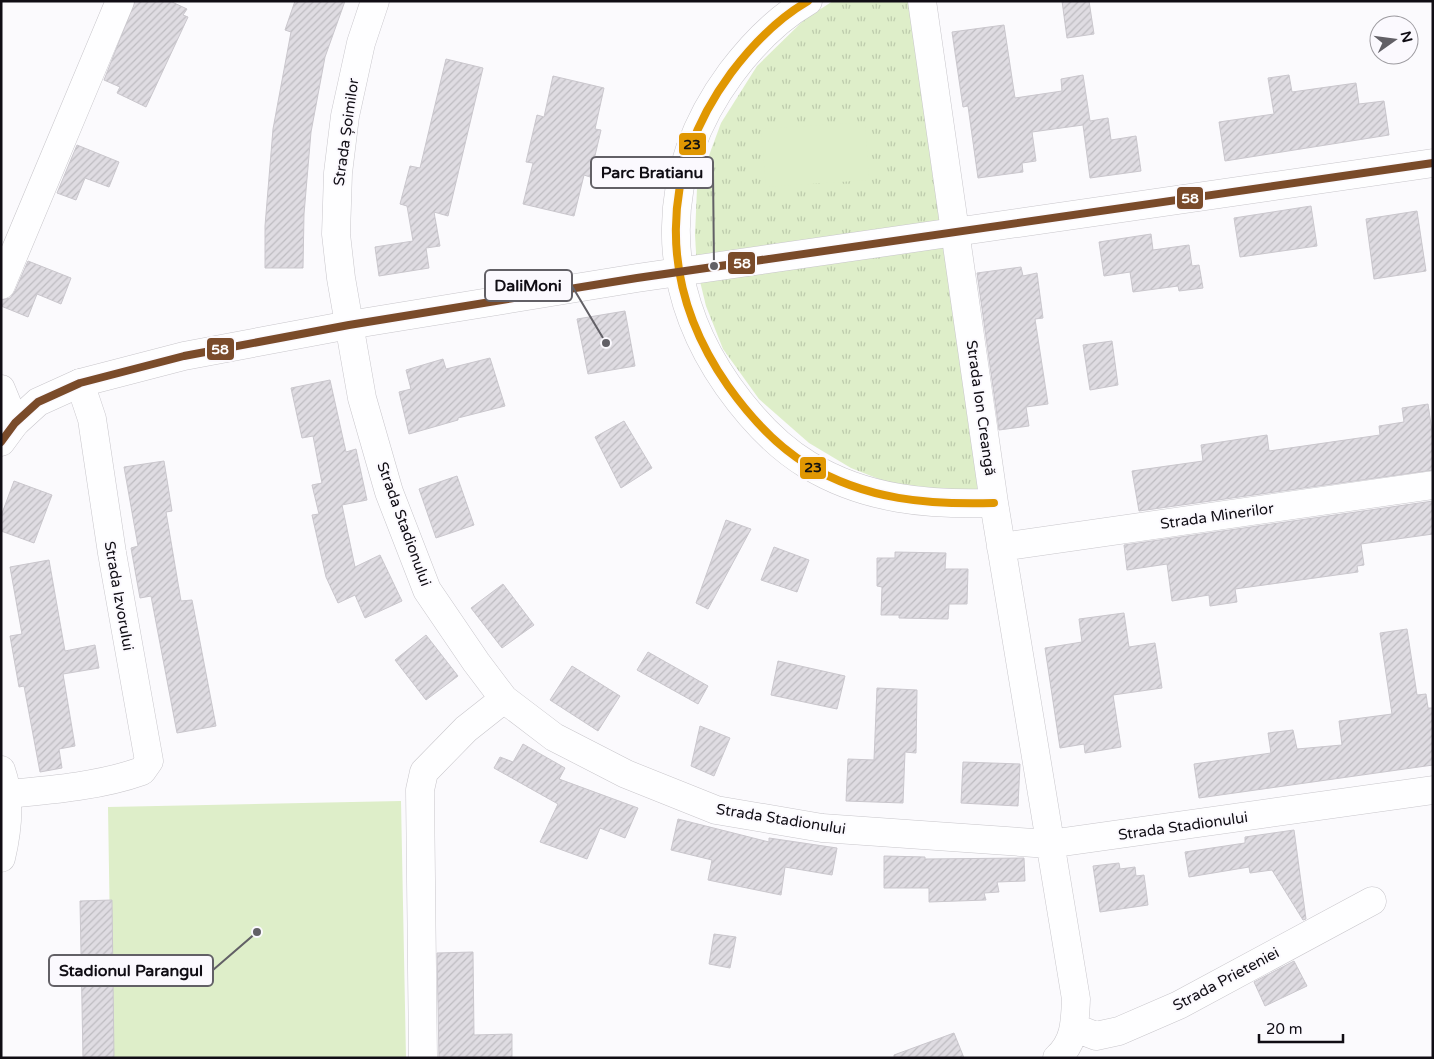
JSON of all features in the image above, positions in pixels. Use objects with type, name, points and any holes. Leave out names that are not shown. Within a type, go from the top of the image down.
[{"type":"street","points":[[1,285],[120,1]]},
{"type":"street","name":"Strada Șoimilor","points":[[349,325],[336,234],[338,173],[346,116],[361,43],[375,1]]},
{"type":"street","points":[[808,1],[769,30],[744,57],[714,97],[693,138],[679,188],[675,240],[679,272],[697,332],[720,374],[744,408],[773,440],[808,465],[849,485],[891,498],[948,504],[994,503]]},
{"type":"street","name":"Strada Ion Creangă","points":[[922,1],[994,503],[1049,844]]},
{"type":"street","points":[[8,432],[38,402],[80,383],[184,356],[349,325],[679,272],[1433,163]]},
{"type":"street","name":"Strada Stadionului","points":[[349,325],[362,398],[389,492],[427,590],[476,662],[504,699],[554,737],[626,774],[716,810],[822,828],[1049,844],[1433,790]]},
{"type":"street","name":"Strada Izvorului","points":[[1,858],[7,836],[4,782],[40,791],[127,776],[142,771],[149,761],[112,553],[92,420],[80,383]]},
{"type":"street","points":[[1,389],[8,432]]},
{"type":"street","name":"Strada Minerilor","points":[[1001,547],[1433,485]]},
{"type":"street","points":[[423,1058],[420,790],[424,772],[466,729],[504,699]]},
{"type":"street","points":[[1049,844],[1067,933],[1076,999],[1075,1028],[1067,1049],[1057,1058]]},
{"type":"street","name":"Strada Prieteniei","points":[[1075,1028],[1096,1036],[1127,1027],[1179,1005],[1372,901]]},
{"type":"green space","points":[[833,1],[910,1],[981,492],[899,487],[851,468],[809,443],[759,399],[723,349],[706,306],[697,269],[695,235],[697,188],[721,123],[757,66],[805,19]]},
{"type":"green space","points":[[865,122],[869,180],[766,187],[761,129]]},
{"type":"green space","points":[[401,801],[406,1058],[112,1058],[108,807]]},
{"type":"building","points":[[135,1],[170,1],[187,9],[183,15],[188,17],[146,107],[117,93],[120,87],[104,80]]},
{"type":"building","points":[[295,1],[345,1],[325,57],[311,132],[304,214],[303,268],[265,268],[265,226],[273,129],[291,32],[285,30]]},
{"type":"building","points":[[1062,1],[1089,1],[1094,34],[1067,38]]},
{"type":"building","points":[[1004,25],[1015,98],[1062,91],[1061,79],[1083,75],[1090,121],[1108,118],[1111,140],[1136,136],[1141,171],[1090,178],[1083,125],[1032,132],[1036,161],[1022,163],[1023,172],[978,178],[968,106],[963,107],[952,32]]},
{"type":"building","points":[[446,59],[483,68],[448,216],[434,212],[440,246],[426,248],[429,268],[379,276],[375,247],[413,241],[407,206],[400,204],[410,166],[420,168]]},
{"type":"building","points":[[1289,75],[1292,92],[1356,83],[1359,104],[1384,101],[1389,135],[1225,161],[1219,122],[1274,114],[1268,78]]},
{"type":"building","points":[[553,76],[604,88],[595,129],[601,130],[590,177],[584,175],[574,216],[523,204],[533,163],[526,162],[537,115],[544,117]]},
{"type":"building","points":[[77,145],[119,162],[109,187],[85,178],[76,200],[57,193]]},
{"type":"building","points":[[1311,206],[1317,246],[1240,257],[1234,218]]},
{"type":"building","points":[[1417,211],[1426,271],[1374,279],[1366,219]]},
{"type":"building","points":[[1151,234],[1153,250],[1189,245],[1192,266],[1199,265],[1203,288],[1179,291],[1178,286],[1133,292],[1130,272],[1104,276],[1099,242]]},
{"type":"building","points":[[28,261],[71,278],[61,304],[37,294],[28,317],[1,306],[1,300],[10,298],[15,291]]},
{"type":"building","points":[[1021,267],[1023,276],[1037,273],[1043,318],[1035,319],[1048,404],[1026,407],[1029,426],[999,430],[977,273]]},
{"type":"building","points":[[625,311],[635,366],[588,374],[577,319]]},
{"type":"building","points":[[1112,341],[1118,385],[1090,390],[1083,345]]},
{"type":"building","points":[[490,358],[505,406],[458,418],[458,420],[409,434],[399,392],[411,389],[406,370],[443,359],[446,369]]},
{"type":"building","points":[[330,380],[346,452],[356,449],[367,500],[342,505],[355,567],[380,555],[402,601],[365,618],[355,595],[338,603],[326,577],[312,515],[319,514],[312,485],[322,483],[313,436],[302,438],[291,388]]},
{"type":"building","points":[[1428,404],[1433,438],[1433,470],[1139,511],[1132,471],[1203,461],[1201,445],[1267,435],[1269,451],[1380,435],[1379,426],[1404,422],[1402,408]]},
{"type":"building","points":[[624,421],[652,468],[621,488],[595,437]]},
{"type":"building","points":[[164,461],[172,511],[166,512],[181,601],[192,600],[216,726],[177,733],[151,596],[140,598],[131,548],[138,546],[124,467]]},
{"type":"building","points":[[457,476],[474,525],[436,538],[419,489]]},
{"type":"building","points":[[14,481],[52,495],[34,543],[1,531],[1,516]]},
{"type":"building","points":[[1433,501],[1433,534],[1361,544],[1364,565],[1357,566],[1358,572],[1235,589],[1237,602],[1210,606],[1209,595],[1172,601],[1167,564],[1127,570],[1124,545]]},
{"type":"building","points":[[726,520],[751,529],[708,609],[696,603]]},
{"type":"building","points":[[774,547],[809,560],[797,592],[761,580]]},
{"type":"building","points":[[895,552],[946,553],[945,569],[968,569],[967,604],[949,604],[948,619],[899,618],[899,615],[881,615],[882,587],[877,586],[877,558],[895,558]]},
{"type":"building","points":[[49,560],[65,651],[95,645],[99,668],[63,674],[75,746],[59,749],[62,768],[40,772],[24,686],[19,687],[10,636],[22,634],[10,567]]},
{"type":"building","points":[[503,584],[534,625],[502,648],[471,608]]},
{"type":"building","points":[[1124,613],[1129,647],[1155,643],[1162,688],[1113,695],[1121,747],[1085,753],[1084,744],[1060,748],[1045,648],[1082,642],[1079,619]]},
{"type":"building","points":[[1407,629],[1417,695],[1426,694],[1428,708],[1433,708],[1433,765],[1199,798],[1194,764],[1271,753],[1268,733],[1293,730],[1297,749],[1342,745],[1339,721],[1392,714],[1380,633]]},
{"type":"building","points":[[426,635],[458,676],[426,700],[395,660]]},
{"type":"building","points":[[648,652],[708,686],[698,704],[637,670]]},
{"type":"building","points":[[778,661],[845,676],[837,709],[771,695]]},
{"type":"building","points":[[572,666],[620,696],[598,731],[550,700]]},
{"type":"building","points":[[877,688],[917,690],[916,753],[905,752],[903,803],[846,801],[848,759],[874,760]]},
{"type":"building","points":[[700,726],[730,738],[714,776],[691,766]]},
{"type":"building","points":[[523,744],[565,768],[559,779],[638,808],[625,838],[600,828],[587,859],[540,842],[558,804],[494,768],[500,757],[513,762]]},
{"type":"building","points":[[963,762],[1020,764],[1018,806],[961,803]]},
{"type":"building","points":[[678,819],[769,842],[769,838],[837,848],[832,875],[785,867],[781,895],[708,880],[712,860],[671,850]]},
{"type":"building","points":[[1294,830],[1306,919],[1303,920],[1272,870],[1250,873],[1249,867],[1189,877],[1185,852],[1245,843],[1245,837]]},
{"type":"building","points":[[884,856],[925,857],[925,859],[1024,858],[1025,881],[997,882],[999,892],[984,893],[986,900],[929,902],[929,888],[884,888]]},
{"type":"building","points":[[1119,863],[1120,869],[1135,867],[1136,876],[1144,875],[1148,905],[1100,912],[1093,866]]},
{"type":"building","points":[[112,900],[114,1058],[83,1058],[80,901]]},
{"type":"building","points":[[714,934],[736,937],[730,968],[709,964]]},
{"type":"building","points":[[473,952],[474,1035],[512,1034],[512,1058],[439,1058],[437,953]]},
{"type":"building","points":[[1294,961],[1307,986],[1265,1006],[1254,982]]},
{"type":"building","points":[[954,1033],[964,1058],[894,1058],[894,1055]]},
{"type":"transit line","name":"23","points":[[808,1],[776,24],[756,43],[731,73],[707,111],[690,150],[680,189],[676,229],[679,269],[689,309],[705,348],[736,397],[774,439],[808,465],[852,486],[898,498],[946,503],[994,503]]},
{"type":"transit line","name":"58","points":[[1,442],[15,423],[38,402],[80,383],[184,356],[349,325],[637,278],[1433,163]]},
{"type":"place","name":"Parc Bratianu","points":[[714,266]]},
{"type":"place","name":"DaliMoni","points":[[606,343]]},
{"type":"place","name":"Stadionul Parangul","points":[[257,932]]}]
